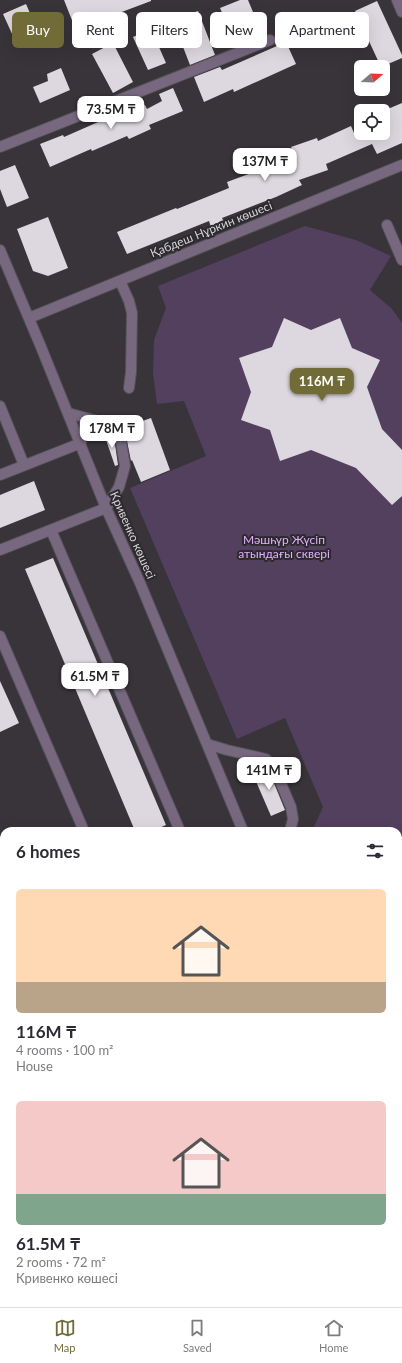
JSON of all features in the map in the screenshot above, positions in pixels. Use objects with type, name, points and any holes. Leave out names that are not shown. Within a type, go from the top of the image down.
[{"type":"street","points":[[397,0],[402,12]]},
{"type":"street","points":[[0,147],[270,40]]},
{"type":"street","name":"Қабдеш Нұркин көшесі","points":[[29,318],[402,165]]},
{"type":"street","points":[[387,225],[402,260]]},
{"type":"street","name":"Кривенко көшесі","points":[[0,250],[81,443],[106,508],[140,583],[241,827]]},
{"type":"street","points":[[120,281],[129,301],[132,314],[131,372],[129,388]]},
{"type":"street","points":[[0,406],[24,465]]},
{"type":"street","points":[[0,550],[106,508],[119,487],[125,466],[121,442],[109,424],[68,413]]},
{"type":"street","points":[[0,475],[81,443]]},
{"type":"street","points":[[51,530],[178,827]]},
{"type":"street","points":[[0,636],[82,827]]},
{"type":"street","points":[[207,744],[266,760],[274,767],[291,807],[293,819],[291,827]]},
{"type":"green space","name":"Мәшһүр Жүсіп атындағы сквері","points":[[305,226],[356,240],[391,256],[370,290],[392,309],[402,323],[402,827],[314,827],[323,807],[285,718],[237,739],[130,488],[206,456],[184,401],[157,404],[153,373],[154,340],[166,308],[158,286]]},
{"type":"building","points":[[64,0],[151,0],[122,12],[72,12],[72,20]]},
{"type":"building","points":[[240,0],[248,0],[253,12],[222,12],[220,8]]},
{"type":"building","points":[[377,1],[402,55],[402,58],[390,63],[390,60],[378,60],[369,41],[369,12],[355,11]]},
{"type":"building","points":[[26,4],[29,12],[12,12],[12,34],[3,14]]},
{"type":"building","points":[[202,21],[210,42],[210,48],[212,48],[215,55],[190,65],[183,48],[202,48]]},
{"type":"building","points":[[136,36],[136,44],[133,37]]},
{"type":"building","points":[[275,47],[289,48],[296,64],[234,92],[233,89],[204,102],[194,77],[220,67],[222,70]]},
{"type":"building","points":[[103,48],[116,48],[133,82],[113,93],[92,54]]},
{"type":"building","points":[[138,48],[159,48],[166,63],[148,70]]},
{"type":"building","points":[[61,68],[70,90],[40,103],[33,87],[48,81],[47,74]]},
{"type":"building","points":[[173,88],[183,111],[149,125],[151,129],[129,139],[127,136],[92,151],[91,149],[50,167],[40,144],[63,135],[64,137],[105,119],[106,122],[145,105],[147,109],[162,101],[159,94]]},
{"type":"building","points":[[402,103],[402,143],[377,154],[372,144],[326,164],[328,170],[299,180],[302,185],[222,218],[224,222],[211,227],[209,221],[127,254],[117,232],[229,188],[227,182],[262,169],[260,164],[292,149],[291,147],[317,138],[318,141],[351,126],[354,133],[354,140],[390,140],[390,108]]},
{"type":"building","points":[[15,165],[29,198],[7,207],[0,189],[0,171]]},
{"type":"building","points":[[48,217],[68,268],[48,276],[33,271],[17,229]]},
{"type":"building","points":[[284,318],[311,330],[340,318],[352,348],[380,360],[367,387],[382,429],[402,450],[402,496],[392,505],[356,468],[311,450],[280,461],[270,430],[241,420],[251,392],[239,358],[272,347]]},
{"type":"building","points":[[151,418],[170,470],[141,482],[132,460],[131,461],[127,441],[120,429]]},
{"type":"building","points":[[107,433],[115,444],[118,465],[115,466],[104,434]]},
{"type":"building","points":[[34,481],[45,510],[0,528],[0,495]]},
{"type":"building","points":[[53,558],[166,825],[161,827],[133,827],[25,569]]},
{"type":"building","points":[[0,681],[19,723],[0,732]]},
{"type":"building","points":[[265,767],[269,771],[285,810],[271,816],[252,772]]}]
